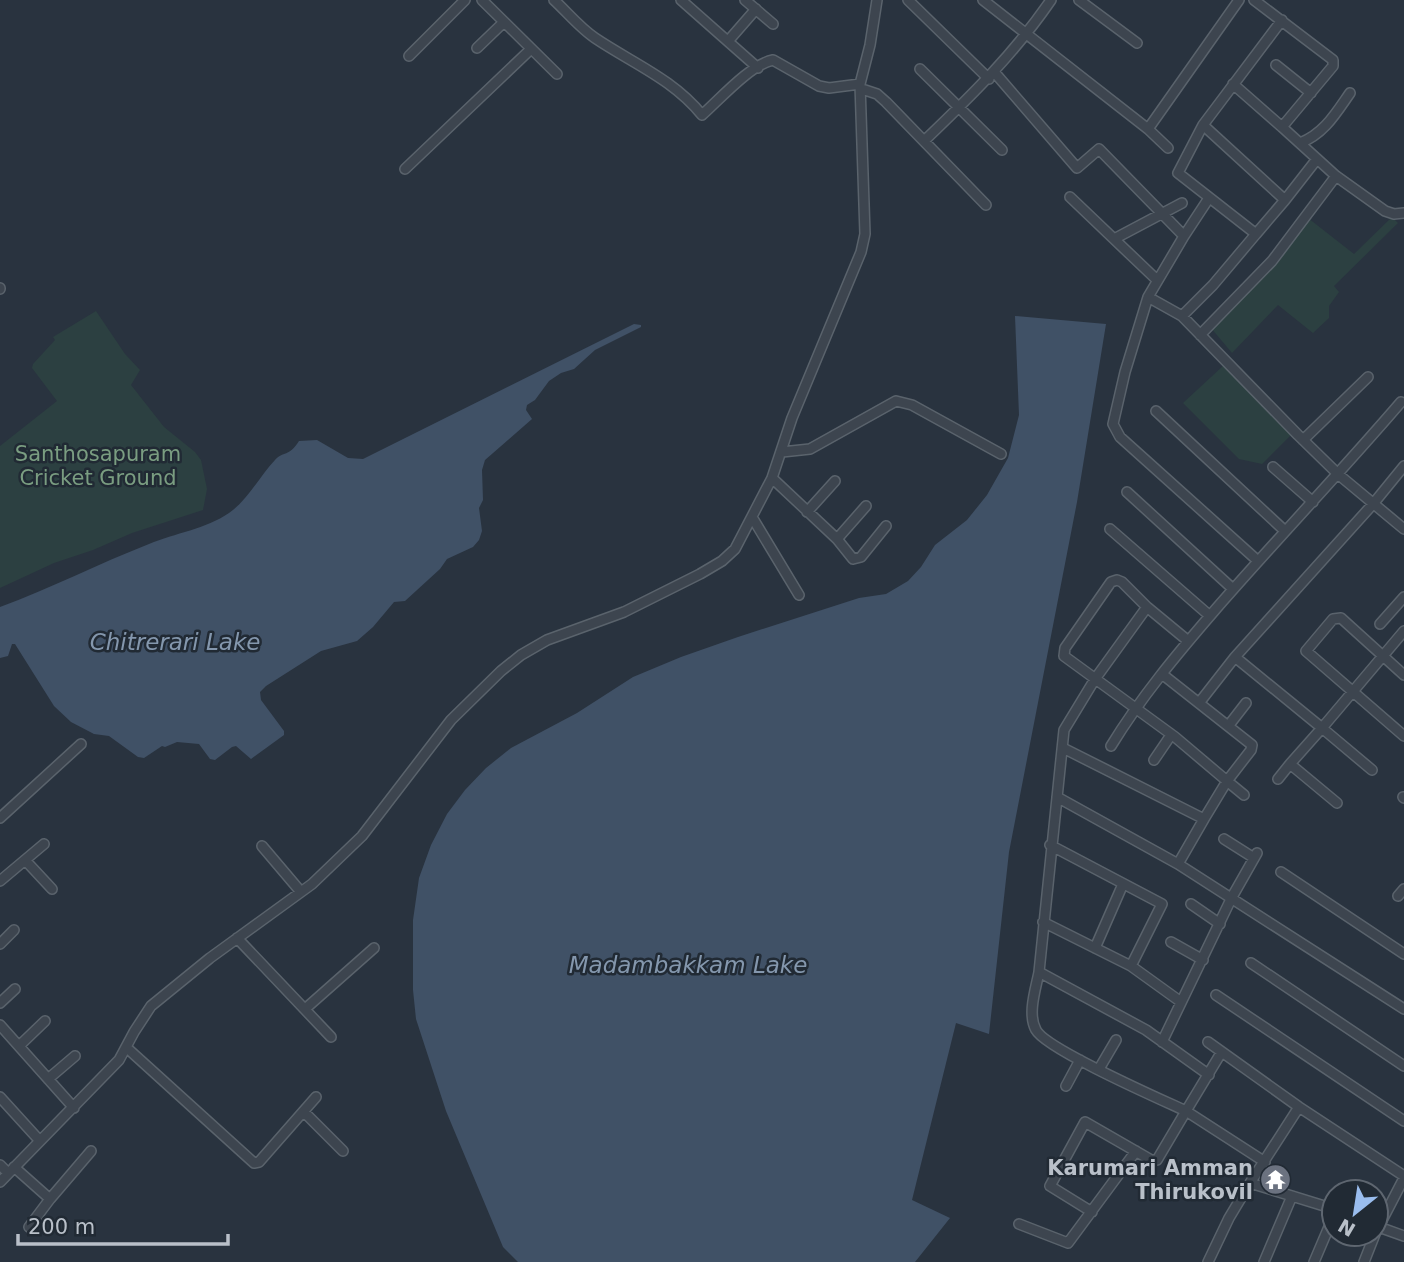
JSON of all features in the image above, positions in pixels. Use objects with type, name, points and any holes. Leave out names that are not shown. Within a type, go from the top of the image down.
[{"type":"street","points":[[409,56],[465,0]]},
{"type":"street","points":[[482,0],[557,74]]},
{"type":"street","points":[[554,0],[593,36],[665,80],[690,100],[702,115],[758,68],[773,60],[819,86],[861,86],[886,102],[986,205]]},
{"type":"street","points":[[681,0],[758,68]]},
{"type":"street","points":[[745,0],[773,23]]},
{"type":"street","points":[[0,1182],[119,1060],[151,1006],[237,938],[301,892],[362,836],[451,720],[501,671],[534,646],[624,612],[722,561],[735,549],[772,478],[792,418],[863,243],[865,234],[861,86],[877,0]]},
{"type":"street","points":[[908,0],[992,76],[1077,168],[1099,149],[1184,236]]},
{"type":"street","points":[[984,0],[1148,129],[1168,148]]},
{"type":"street","points":[[924,141],[992,76],[1027,35],[1051,0]]},
{"type":"street","points":[[1079,0],[1137,44]]},
{"type":"street","points":[[1148,129],[1239,0]]},
{"type":"street","points":[[1254,0],[1333,60],[1333,66],[1282,127]]},
{"type":"street","points":[[729,40],[756,9]]},
{"type":"street","points":[[1256,234],[1178,173],[1203,125],[1282,20]]},
{"type":"street","points":[[477,48],[504,22]]},
{"type":"street","points":[[405,169],[531,48]]},
{"type":"street","points":[[1276,65],[1311,93]]},
{"type":"street","points":[[920,69],[1002,150]]},
{"type":"street","points":[[1233,84],[1336,176],[1385,211],[1404,213]]},
{"type":"street","points":[[1300,143],[1313,139],[1350,93]]},
{"type":"street","points":[[1203,125],[1285,200]]},
{"type":"street","points":[[1182,316],[1213,285],[1317,159]]},
{"type":"street","points":[[1200,335],[1272,261],[1336,176]]},
{"type":"street","points":[[1070,197],[1157,280]]},
{"type":"street","points":[[1209,198],[1148,297],[1112,424],[1120,438],[1258,561]]},
{"type":"street","points":[[1114,239],[1182,203]]},
{"type":"street","points":[[1148,297],[1182,316],[1339,475],[1404,530]]},
{"type":"street","points":[[1303,440],[1368,377]]},
{"type":"street","points":[[782,452],[810,449],[896,401],[912,405],[1001,454]]},
{"type":"street","points":[[1111,746],[1134,709],[1187,640],[1285,530],[1339,475],[1401,402]]},
{"type":"street","points":[[1156,411],[1285,530]]},
{"type":"street","points":[[1199,703],[1235,657],[1404,466]]},
{"type":"street","points":[[1273,467],[1312,502]]},
{"type":"street","points":[[772,478],[853,558],[858,559],[886,526]]},
{"type":"street","points":[[807,512],[835,481]]},
{"type":"street","points":[[1127,492],[1233,589]]},
{"type":"street","points":[[837,540],[866,506]]},
{"type":"street","points":[[752,517],[799,595]]},
{"type":"street","points":[[1110,529],[1210,616]]},
{"type":"street","points":[[1187,640],[1122,582],[1116,580],[1111,582],[1063,651],[1065,658],[1171,735],[1244,795]]},
{"type":"street","points":[[1380,624],[1404,597]]},
{"type":"street","points":[[1147,607],[1094,680],[1063,730],[1033,1010],[1034,1027],[1041,1037],[1080,1060],[1186,1111],[1265,1162]]},
{"type":"street","points":[[1404,675],[1345,621],[1337,618],[1307,650],[1308,655],[1354,691],[1404,736]]},
{"type":"street","points":[[1278,779],[1404,631]]},
{"type":"street","points":[[1235,657],[1372,770]]},
{"type":"street","points":[[1162,674],[1250,742],[1252,747],[1227,781],[1178,864]]},
{"type":"street","points":[[1229,725],[1246,703]]},
{"type":"street","points":[[1154,760],[1171,735]]},
{"type":"street","points":[[1,816],[81,744]]},
{"type":"street","points":[[1063,748],[1204,819]]},
{"type":"street","points":[[1290,764],[1337,803]]},
{"type":"street","points":[[1057,797],[1178,864],[1404,1009]]},
{"type":"street","points":[[1163,1042],[1232,897],[1256,856],[1224,839]]},
{"type":"street","points":[[0,881],[44,844]]},
{"type":"street","points":[[1050,845],[1161,903],[1162,906],[1131,966]]},
{"type":"street","points":[[262,846],[301,892]]},
{"type":"street","points":[[25,860],[52,889]]},
{"type":"street","points":[[1281,872],[1404,954]]},
{"type":"street","points":[[1095,948],[1123,884]]},
{"type":"street","points":[[1191,904],[1220,924]]},
{"type":"street","points":[[1042,922],[1131,966],[1181,1002]]},
{"type":"street","points":[[0,944],[14,930]]},
{"type":"street","points":[[237,938],[331,1037]]},
{"type":"street","points":[[1171,942],[1203,960]]},
{"type":"street","points":[[305,1009],[374,948]]},
{"type":"street","points":[[1251,963],[1404,1066]]},
{"type":"street","points":[[1039,972],[1146,1030],[1209,1075]]},
{"type":"street","points":[[0,1003],[15,989]]},
{"type":"street","points":[[1216,995],[1404,1121]]},
{"type":"street","points":[[19,1046],[45,1021]]},
{"type":"street","points":[[0,1025],[74,1108]]},
{"type":"street","points":[[1099,1069],[1116,1040]]},
{"type":"street","points":[[1208,1042],[1404,1177],[1390,1204]]},
{"type":"street","points":[[127,1048],[252,1162],[259,1162],[316,1097]]},
{"type":"street","points":[[1091,1212],[1050,1186],[1085,1122],[1151,1160],[1160,1158],[1221,1053]]},
{"type":"street","points":[[48,1079],[75,1056]]},
{"type":"street","points":[[1066,1086],[1080,1060]]},
{"type":"street","points":[[0,1097],[40,1142]]},
{"type":"street","points":[[1208,1262],[1229,1218],[1299,1107]]},
{"type":"street","points":[[304,1112],[343,1151]]},
{"type":"street","points":[[29,1227],[91,1151]]},
{"type":"street","points":[[1018,1224],[1068,1243],[1136,1151]]},
{"type":"street","points":[[0,1165],[50,1199]]},
{"type":"street","points":[[1250,1183],[1320,1207]]},
{"type":"street","points":[[1264,1262],[1292,1196]]},
{"type":"green space","points":[[1392,217],[1398,223],[1334,286],[1339,292],[1329,306],[1329,318],[1313,333],[1278,305],[1232,353],[1211,328],[1308,218],[1354,254]]},
{"type":"green space","name":"Santhosapuram Cricket Ground","points":[[96,311],[125,354],[140,370],[131,385],[164,427],[201,460],[207,489],[203,510],[132,533],[54,563],[0,588],[0,446],[57,401],[32,368],[33,364],[55,340],[53,337]]},
{"type":"green space","points":[[1224,365],[1291,435],[1262,464],[1239,459],[1183,403]]},
{"type":"water","name":"Madambakkam Lake","points":[[1015,316],[1106,324],[1077,502],[1009,852],[989,1034],[956,1023],[912,1200],[950,1218],[915,1262],[518,1262],[503,1247],[446,1111],[416,1019],[413,990],[413,920],[419,878],[431,845],[447,814],[486,768],[511,748],[577,713],[633,677],[738,637],[859,598],[886,594],[908,581],[935,545],[967,520],[987,495],[1008,458],[1019,415]]},
{"type":"water","name":"Chitrerari Lake","points":[[634,324],[641,327],[595,350],[574,369],[549,381],[535,400],[527,405],[526,410],[532,419],[485,460],[482,470],[483,500],[479,508],[482,531],[473,547],[447,559],[440,569],[405,601],[394,602],[357,641],[321,651],[260,692],[261,700],[284,731],[284,735],[251,759],[236,746],[215,760],[210,759],[199,744],[177,742],[162,746],[144,758],[138,757],[109,736],[94,734],[71,722],[54,706],[15,644],[12,644],[8,656],[0,658],[0,607],[149,544],[220,518],[236,508],[275,460],[289,452],[299,441],[317,440],[348,458],[363,459]]},
{"type":"place","name":"Karumari Amman Thirukovil","points":[[1276,1180]]}]
